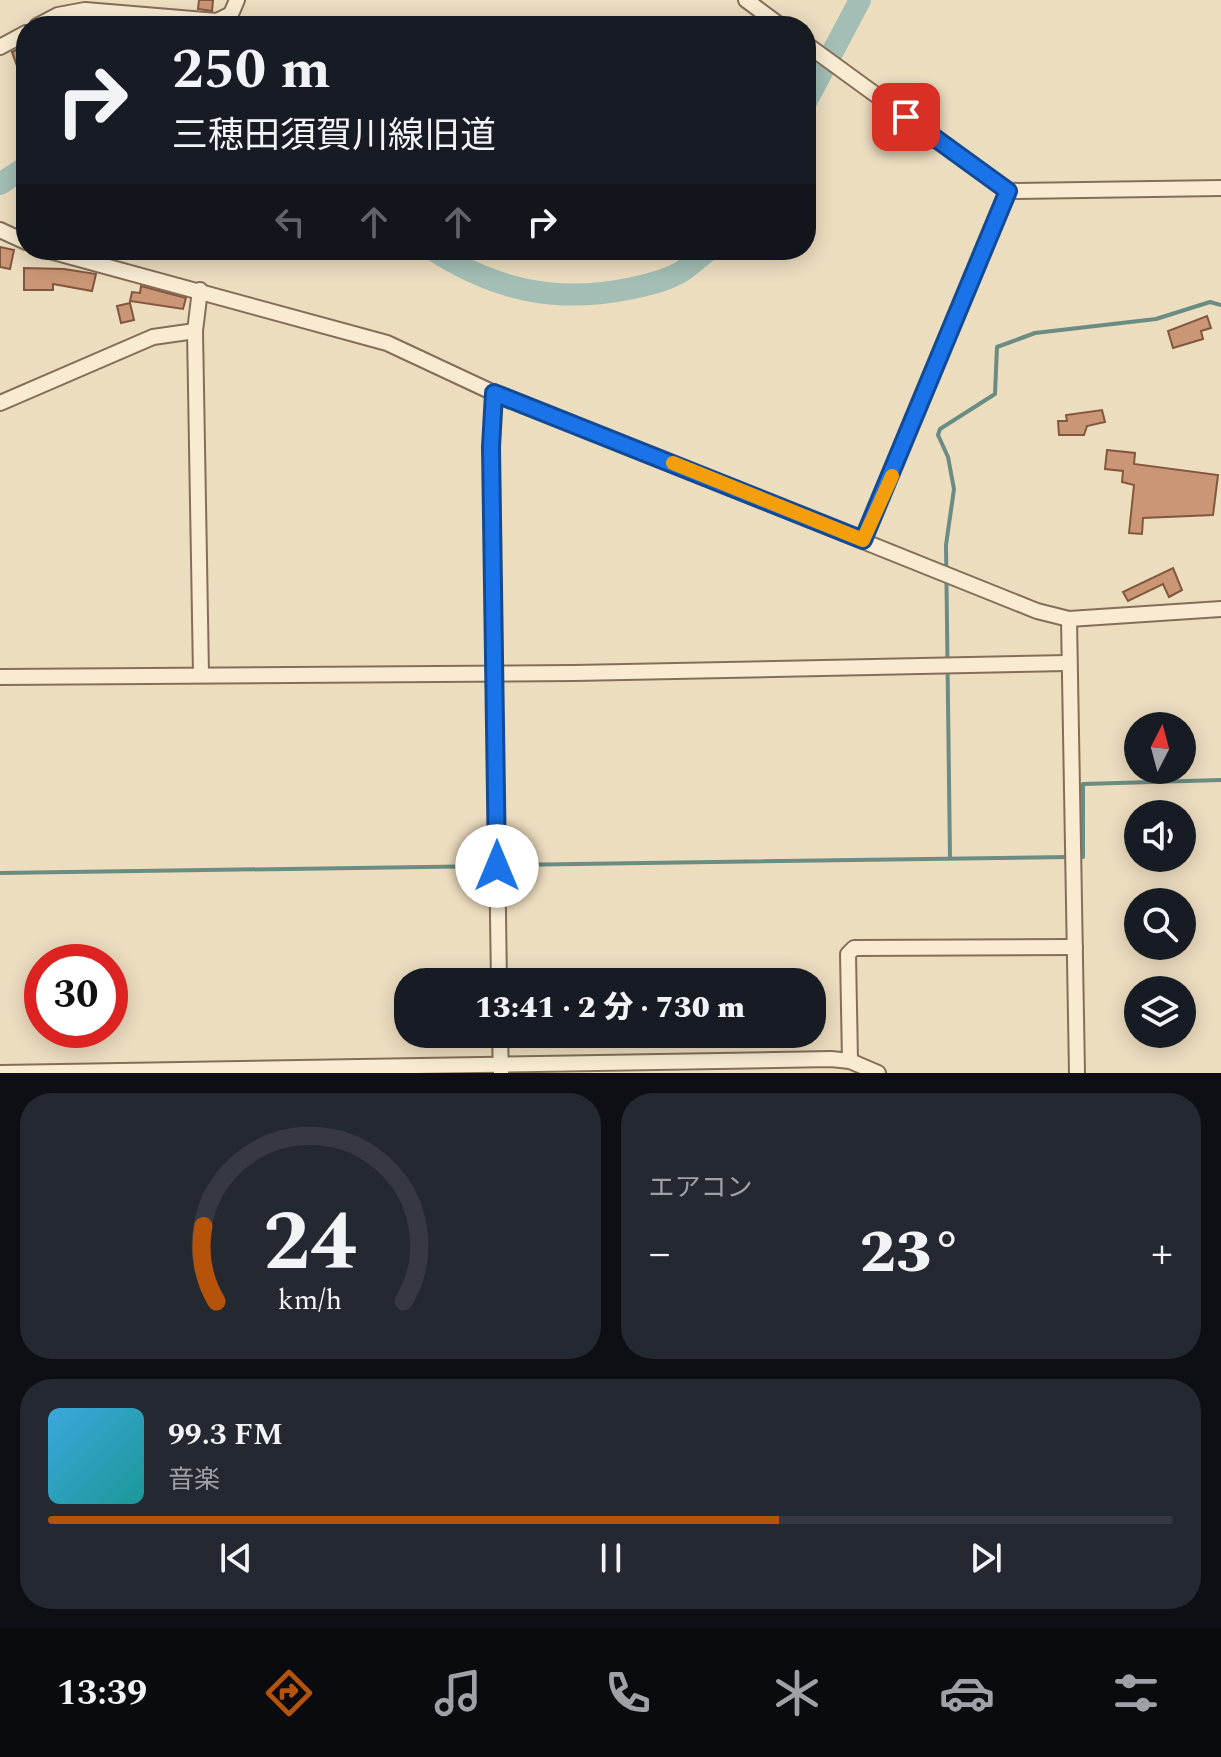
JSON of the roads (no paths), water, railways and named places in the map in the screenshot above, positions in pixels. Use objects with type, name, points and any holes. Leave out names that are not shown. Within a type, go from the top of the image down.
[{"type":"street","points":[[746,0],[768,16]]},
{"type":"street","points":[[61,16],[96,5],[155,16]]},
{"type":"street","points":[[816,51],[1008,191],[1221,188]]},
{"type":"street","points":[[863,540],[1008,191]]},
{"type":"street","points":[[84,260],[387,343],[494,393],[1037,611],[1069,619],[1221,609]]},
{"type":"street","points":[[200,290],[195,331],[201,674]]},
{"type":"street","points":[[0,403],[153,337],[195,331]]},
{"type":"street","points":[[494,393],[491,447],[499,968]]},
{"type":"street","points":[[1069,619],[1077,1073]]},
{"type":"street","points":[[0,677],[1068,663]]},
{"type":"street","points":[[850,1061],[848,954],[854,948],[1075,947]]},
{"type":"street","points":[[500,1048],[501,1069]]},
{"type":"street","points":[[0,1073],[501,1069],[850,1061],[878,1073]]},
{"type":"waterway","points":[[816,83],[860,0]]},
{"type":"waterway","points":[[0,184],[16,174]]},
{"type":"waterway","points":[[450,260],[505,284],[554,294],[579,295],[605,293],[663,280],[683,271],[697,260]]},
{"type":"waterway","points":[[950,858],[946,545],[954,489],[948,457],[938,435],[940,429],[995,394],[997,347],[1035,333],[1156,319],[1210,302],[1221,305]]},
{"type":"waterway","points":[[1078,857],[1083,857],[1083,784],[1221,780]]},
{"type":"waterway","points":[[502,865],[1069,857]]},
{"type":"waterway","points":[[0,873],[493,866]]}]
